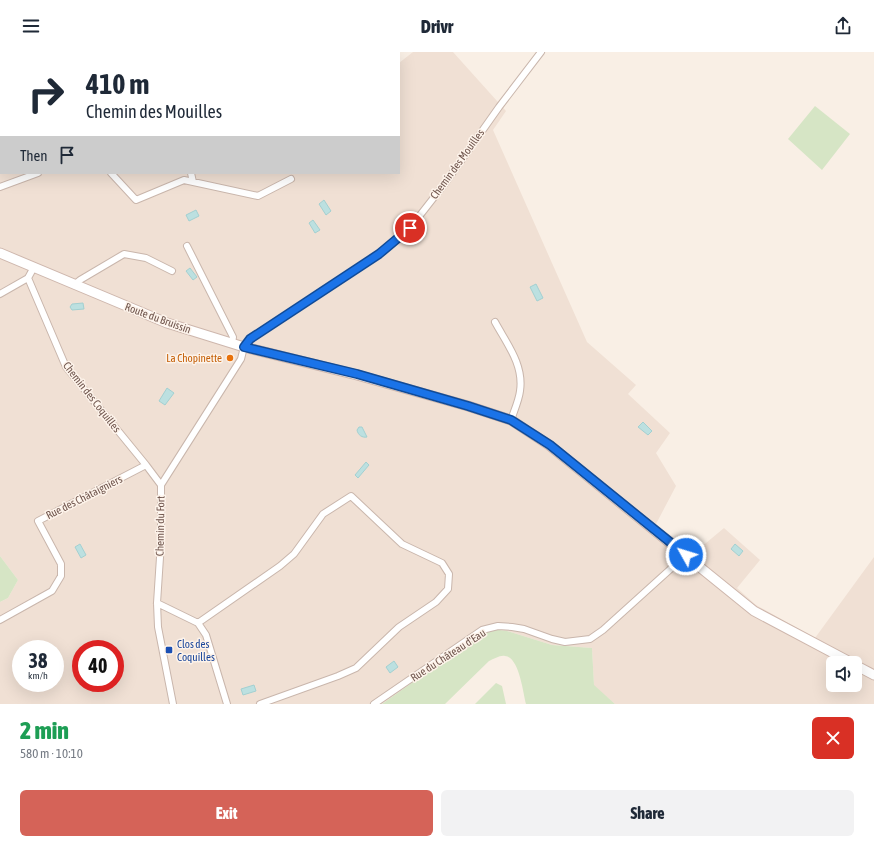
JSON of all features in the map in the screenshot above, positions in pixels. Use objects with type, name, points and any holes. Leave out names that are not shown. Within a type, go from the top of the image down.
[{"type":"street","name":"Chemin des Mouilles","points":[[244,347],[250,339],[379,254],[410,228],[446,182],[499,107],[541,52]]},
{"type":"street","points":[[0,187],[35,174]]},
{"type":"street","points":[[112,174],[136,200],[184,180],[258,196],[291,179]]},
{"type":"street","points":[[191,174],[193,182]]},
{"type":"street","points":[[187,246],[233,337],[232,343]]},
{"type":"street","name":"Route du Bruissin","points":[[0,253],[74,285],[167,322],[244,347],[357,374],[511,420],[550,445],[754,611],[839,656]]},
{"type":"street","points":[[74,285],[124,254],[146,258],[172,271]]},
{"type":"street","points":[[0,294],[28,278],[34,267]]},
{"type":"street","name":"Chemin des Coquilles","points":[[28,278],[66,367],[161,485]]},
{"type":"street","points":[[495,322],[517,362],[521,376],[520,392],[511,420]]},
{"type":"street","name":"Chemin du Fort","points":[[173,704],[158,627],[157,603],[161,485],[241,359],[244,347]]},
{"type":"street","name":"Rue des Châtaigniers","points":[[0,620],[52,591],[60,576],[60,564],[38,521],[146,465]]},
{"type":"street","points":[[198,623],[280,566],[294,554],[323,514],[352,496],[402,544],[442,563],[449,574],[448,589],[436,602],[399,627],[356,668],[260,704]]},
{"type":"street","name":"Rue du Château d'Eau","points":[[374,704],[482,630],[498,626],[512,627],[524,629],[565,642],[590,639],[603,630],[686,555]]},
{"type":"street","points":[[157,603],[198,623],[206,635],[226,704]]},
{"type":"street","points":[[862,669],[874,675]]},
{"type":"shaded area","points":[[413,52],[453,52],[506,111],[493,130],[587,342],[636,385],[628,394],[670,433],[656,453],[676,486],[656,524],[694,553],[724,528],[760,560],[737,588],[756,605],[815,638],[874,557],[874,704],[615,704],[594,686],[592,648],[552,645],[507,631],[493,629],[475,638],[382,704],[0,704],[0,602],[8,598],[18,580],[0,556],[0,174],[400,174],[400,62]]},
{"type":"green space","points":[[815,106],[850,134],[822,170],[788,139]]},
{"type":"green space","points":[[0,556],[18,580],[8,598],[0,602]]},
{"type":"green space","points":[[492,629],[507,631],[552,645],[592,648],[594,685],[615,704],[526,704],[517,668],[510,658],[503,656],[489,661],[445,704],[382,704],[475,638]]},
{"type":"green space","points":[[496,683],[502,686],[506,704],[475,704]]},
{"type":"water","points":[[324,200],[331,211],[326,215],[319,204]]},
{"type":"water","points":[[196,210],[199,216],[189,221],[186,215]]},
{"type":"water","points":[[313,220],[320,230],[315,233],[309,223]]},
{"type":"water","points":[[190,268],[197,277],[193,280],[186,271]]},
{"type":"water","points":[[536,284],[543,298],[537,301],[530,287]]},
{"type":"water","points":[[83,303],[84,309],[72,310],[70,307],[72,304]]},
{"type":"water","points":[[167,388],[174,393],[165,405],[159,401]]},
{"type":"water","points":[[643,422],[652,431],[648,435],[638,427]]},
{"type":"water","points":[[359,427],[362,427],[367,437],[362,437],[359,435],[357,430]]},
{"type":"water","points":[[366,462],[369,465],[358,478],[355,475]]},
{"type":"water","points":[[80,544],[86,555],[81,558],[75,547]]},
{"type":"water","points":[[735,544],[743,551],[739,556],[731,549]]},
{"type":"water","points":[[394,661],[398,667],[390,673],[386,667]]},
{"type":"water","points":[[254,685],[256,691],[243,695],[241,689]]},
{"type":"place","name":"La Chopinette","points":[[230,358]]},
{"type":"place","name":"Clos des Coquilles","points":[[169,650]]},
{"type":"route","points":[[410,228],[379,254],[250,339],[244,347],[357,374],[511,420],[550,445],[686,555]]}]
